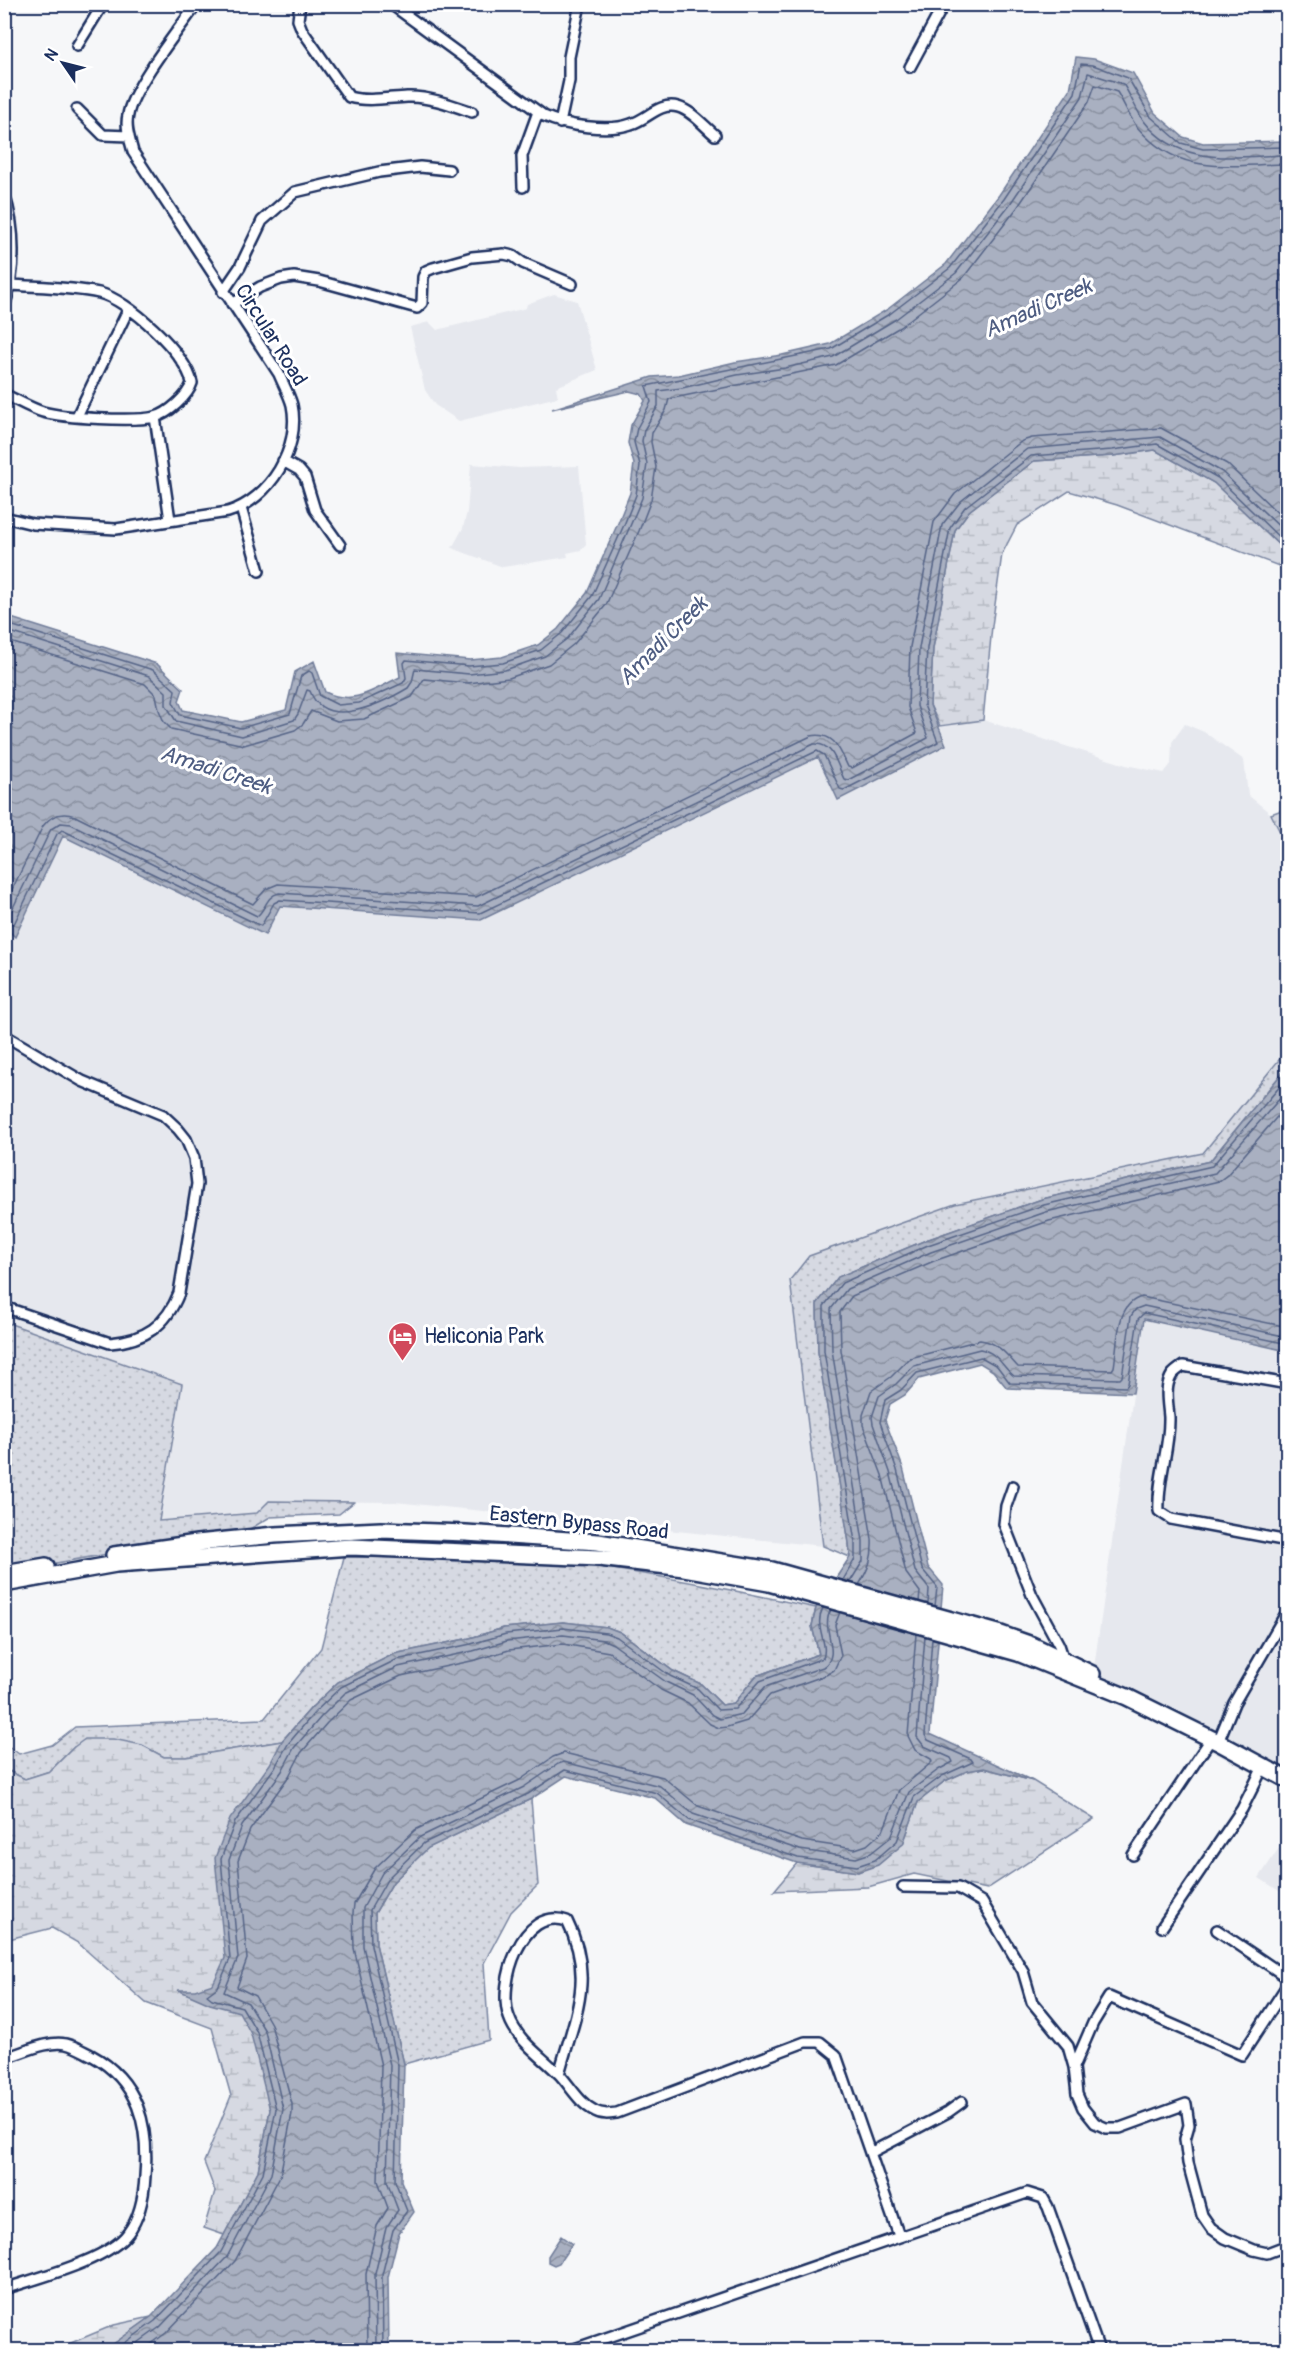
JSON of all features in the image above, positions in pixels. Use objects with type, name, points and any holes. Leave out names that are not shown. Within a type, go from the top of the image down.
[{"type":"main road","name":"Eastern Bypass Road","points":[[4,1572],[197,1543],[275,1535],[381,1530],[598,1542],[770,1577],[997,1639],[1032,1645],[1087,1671],[1127,1697]]},
{"type":"main road","name":"Eastern Bypass Road","points":[[4,1584],[116,1564],[351,1547],[599,1558],[770,1577]]},
{"type":"main road","name":"Eastern Bypass Road","points":[[997,1639],[1127,1697],[1287,1780]]},
{"type":"street","points":[[77,46],[102,4]]},
{"type":"street","name":"Circular Road","points":[[4,517],[33,524],[116,529],[228,513],[241,508],[258,496],[284,461],[292,433],[291,403],[279,374],[133,152],[129,136],[127,118],[136,94],[197,4]]},
{"type":"street","points":[[300,4],[297,20],[302,30],[349,97],[389,99],[408,97],[442,103],[472,112]]},
{"type":"street","points":[[391,4],[538,112],[560,123],[574,126],[619,127],[632,124],[660,107],[675,107],[687,111],[715,135]]},
{"type":"street","points":[[560,123],[569,81],[569,57],[580,4]]},
{"type":"street","points":[[910,67],[944,4]]},
{"type":"street","points":[[77,109],[102,135],[129,136]]},
{"type":"street","points":[[523,187],[522,156],[538,112]]},
{"type":"street","points":[[223,292],[240,267],[262,221],[295,192],[378,172],[420,167],[449,170]]},
{"type":"street","points":[[4,194],[12,245],[11,285],[4,307]]},
{"type":"street","points":[[232,304],[260,286],[281,279],[294,278],[319,281],[417,308],[422,303],[423,277],[426,272],[472,256],[513,256],[523,263],[572,284]]},
{"type":"street","points":[[4,394],[42,412],[77,416],[155,417],[176,404],[191,386],[191,379],[185,366],[160,334],[128,310],[99,293],[11,285]]},
{"type":"street","points":[[77,416],[128,310]]},
{"type":"street","points":[[155,417],[170,520]]},
{"type":"street","points":[[284,461],[299,470],[305,477],[315,510],[340,545]]},
{"type":"street","points":[[241,508],[259,571]]},
{"type":"street","points":[[4,1035],[65,1072],[148,1107],[171,1121],[191,1149],[197,1184],[179,1293],[173,1308],[154,1331],[126,1342],[110,1343],[4,1307]]},
{"type":"street","points":[[1287,1384],[1183,1366],[1172,1375],[1166,1394],[1169,1418],[1158,1496],[1159,1511],[1171,1519],[1287,1541]]},
{"type":"street","points":[[1014,1486],[1006,1506],[1004,1524],[1032,1595],[1059,1645],[1064,1660]]},
{"type":"street","points":[[1133,1855],[1214,1741],[1287,1610]]},
{"type":"street","points":[[1162,1927],[1242,1809],[1263,1767]]},
{"type":"street","points":[[903,1887],[958,1888],[981,1902],[1023,1971],[1032,2002],[1068,2046],[1074,2067],[1077,2094],[1083,2108],[1095,2123],[1106,2128],[1120,2128],[1186,2104],[1189,2125],[1185,2139],[1188,2163],[1202,2215],[1211,2228],[1225,2238],[1267,2253],[1287,2245]]},
{"type":"street","points":[[559,2074],[581,1993],[581,1955],[567,1921],[558,1918],[546,1920],[526,1934],[517,1949],[509,1970],[506,1996],[509,2017],[531,2049],[559,2074],[587,2106],[597,2113],[617,2113],[805,2042],[820,2042],[836,2055],[899,2236]]},
{"type":"street","points":[[1217,1930],[1287,1978]]},
{"type":"street","points":[[1074,2067],[1093,2023],[1108,1997],[1242,2055],[1287,1984]]},
{"type":"street","points":[[4,2058],[51,2044],[65,2044],[100,2060],[116,2072],[138,2106],[144,2127],[147,2158],[140,2209],[128,2233],[116,2245],[78,2264],[4,2289]]},
{"type":"street","points":[[870,2153],[948,2112],[962,2102]]},
{"type":"street","points":[[571,2350],[1027,2193],[1043,2198],[1099,2350]]},
{"type":"shaded area","points":[[554,294],[577,301],[597,370],[556,387],[558,397],[459,421],[435,405],[425,390],[410,327],[429,322],[437,330],[526,308],[527,304]]},
{"type":"shaded area","points":[[471,464],[519,468],[579,466],[586,544],[581,550],[567,553],[568,557],[503,567],[452,548],[463,528],[467,512]]},
{"type":"shaded area","points":[[983,720],[1126,765],[1164,773],[1171,764],[1172,742],[1185,724],[1204,732],[1244,760],[1248,795],[1271,814],[1287,846],[1287,1050],[1203,1153],[955,1204],[790,1280],[823,1546],[395,1502],[269,1501],[257,1513],[159,1522],[182,1384],[5,1322],[4,927],[15,936],[63,835],[264,935],[279,906],[481,920],[819,757],[839,800],[946,745],[940,726]]},
{"type":"shaded area","points":[[1144,1319],[1287,1351],[1287,1791],[1091,1688]]},
{"type":"shaded area","points":[[1287,1836],[1287,1896],[1259,1878]]},
{"type":"green space","points":[[1208,5],[1287,5],[1287,12]]},
{"type":"green space","points":[[1155,450],[1214,483],[1283,549],[1287,569],[1117,505],[1069,491],[1017,525],[1002,554],[983,720],[940,726],[930,705],[933,648],[955,530],[969,511],[1034,461],[1113,456]]},
{"type":"green space","points":[[1287,808],[1287,846],[1271,814]]},
{"type":"green space","points":[[1287,1050],[1287,1067],[1210,1161],[1042,1199],[926,1240],[838,1277],[817,1304],[818,1352],[850,1557],[823,1546],[790,1280],[809,1256],[955,1204],[1203,1153]]},
{"type":"green space","points":[[5,1322],[182,1384],[159,1521],[257,1513],[269,1501],[354,1502],[339,1514],[270,1517],[250,1529],[5,1572]]},
{"type":"green space","points":[[344,1557],[467,1558],[560,1563],[591,1566],[732,1590],[816,1608],[812,1626],[819,1654],[756,1676],[734,1703],[722,1705],[701,1684],[673,1671],[620,1632],[504,1628],[470,1638],[311,1708],[282,1741],[186,1757],[164,1757],[142,1745],[74,1747],[50,1771],[25,1779],[5,1769],[4,1743],[19,1754],[52,1745],[75,1727],[264,1719],[321,1648]]},
{"type":"green space","points":[[850,1557],[843,1660],[718,1710],[602,1656],[253,2014],[270,2110],[258,2171],[224,2235],[204,2228],[215,2191],[204,2162],[231,2096],[212,2028],[146,2003],[78,1943],[52,1928],[5,1940],[4,1769],[25,1779],[50,1771],[85,1739],[113,1739],[142,1745],[164,1757],[186,1757],[282,1741],[338,1682],[394,1654],[470,1638],[504,1628],[563,1622],[607,1627],[620,1632],[673,1671],[701,1684],[722,1705],[734,1703],[756,1676],[819,1654],[812,1626],[816,1608]]},
{"type":"green space","points":[[984,1768],[1033,1781],[1094,1819],[987,1889],[914,1874],[868,1887],[774,1891],[797,1863],[858,1872],[903,1844],[918,1802],[945,1781],[967,1771]]},
{"type":"green space","points":[[531,1799],[538,1885],[511,1912],[484,1963],[489,2040],[404,2064],[376,1944],[375,1913],[393,1882],[428,1848]]},
{"type":"green space","points":[[151,2317],[105,2350],[54,2350],[114,2325]]},
{"type":"water","name":"Amadi Creek","points":[[1076,57],[1094,59],[1133,73],[1155,113],[1183,137],[1203,143],[1287,141],[1287,568],[1283,549],[1214,483],[1155,450],[1113,456],[1034,461],[969,511],[955,530],[933,648],[930,705],[946,745],[838,800],[818,757],[481,920],[280,906],[265,935],[63,836],[15,937],[5,927],[5,616],[157,664],[183,689],[179,701],[183,710],[241,722],[286,710],[295,672],[314,661],[325,692],[335,696],[354,697],[400,677],[397,653],[470,660],[502,657],[538,645],[558,629],[587,593],[618,523],[630,493],[634,464],[628,443],[631,425],[645,401],[641,394],[629,391],[552,409],[652,377],[679,375],[830,344],[888,309],[946,264],[999,195],[1070,90]]},
{"type":"water","points":[[1287,1067],[1287,1351],[1144,1319],[1133,1393],[1007,1388],[993,1371],[980,1363],[919,1379],[905,1395],[890,1404],[885,1420],[903,1468],[928,1567],[943,1585],[930,1734],[1033,1781],[984,1768],[967,1771],[945,1781],[918,1802],[903,1844],[878,1865],[858,1872],[797,1863],[686,1825],[655,1798],[566,1776],[531,1799],[428,1848],[393,1882],[375,1913],[376,1944],[404,2064],[401,2181],[414,2212],[399,2233],[388,2277],[389,2350],[105,2350],[151,2317],[217,2248],[258,2171],[270,2110],[251,2034],[239,2012],[210,2004],[178,1990],[195,1990],[213,1984],[225,1958],[215,1858],[230,1819],[270,1764],[282,1741],[311,1708],[338,1682],[394,1654],[470,1638],[504,1628],[563,1622],[607,1627],[620,1632],[673,1671],[701,1684],[722,1705],[734,1703],[756,1676],[819,1654],[812,1626],[816,1608],[850,1557],[818,1352],[817,1304],[838,1277],[926,1240],[1042,1199],[1210,1161]]},
{"type":"water","points":[[561,2236],[572,2244],[559,2263],[554,2265],[548,2262],[548,2256]]},
{"type":"place","name":"Heliconia Park","points":[[403,1362]]}]
